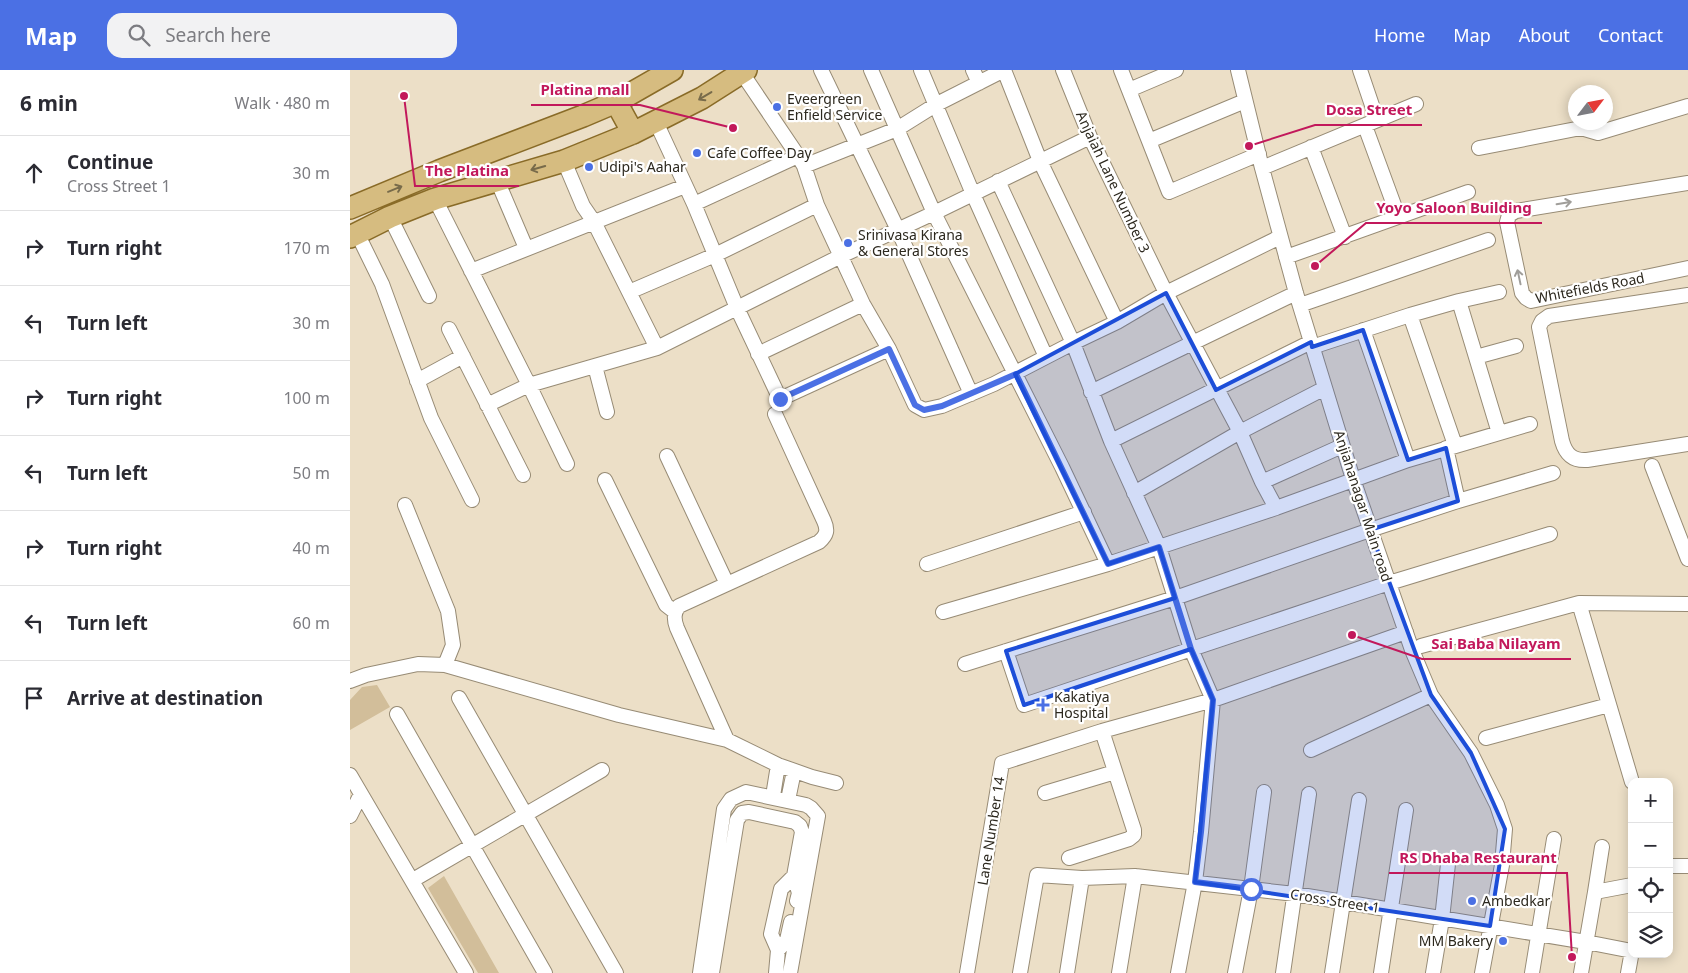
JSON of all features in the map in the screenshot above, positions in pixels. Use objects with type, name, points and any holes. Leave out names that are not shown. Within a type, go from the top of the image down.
[{"type":"main road","points":[[350,208],[439,170],[616,102],[672,70]]},
{"type":"main road","points":[[354,235],[390,217],[435,199],[564,160],[633,133],[702,98],[744,72]]},
{"type":"main road","points":[[616,102],[633,133]]},
{"type":"main road","points":[[583,116],[599,147]]},
{"type":"street","points":[[821,70],[898,230],[972,394]]},
{"type":"street","points":[[871,70],[934,213],[1016,374],[1108,564]]},
{"type":"street","points":[[921,70],[973,194],[1046,358]]},
{"type":"street","points":[[973,70],[979,83]]},
{"type":"street","points":[[694,204],[801,161],[856,144],[897,128],[936,104],[1004,70],[1040,161],[1117,322]]},
{"type":"street","points":[[1121,70],[1169,192],[1258,154]]},
{"type":"street","points":[[1129,90],[1176,70]]},
{"type":"street","name":"Anjiahanagar Main road","points":[[1238,70],[1280,237],[1311,345],[1353,480],[1412,650],[1431,695],[1471,754],[1497,805],[1505,829],[1502,865],[1482,973]]},
{"type":"street","points":[[1360,70],[1371,123],[1398,216]]},
{"type":"street","name":"Anjaiah Lane Number 3","points":[[1065,71],[1090,137],[1166,293],[1240,432],[1262,482],[1276,508]]},
{"type":"street","points":[[744,72],[801,161],[817,205],[863,304],[889,349],[915,405],[920,409],[924,410],[942,406],[1016,374],[1073,342],[1117,322],[1166,293],[1280,237]]},
{"type":"street","points":[[1149,141],[1245,100]]},
{"type":"street","points":[[1262,168],[1416,104]]},
{"type":"street","points":[[1479,148],[1581,128],[1598,133],[1688,106]]},
{"type":"street","points":[[656,122],[694,204],[737,308],[780,399],[889,349]]},
{"type":"street","points":[[487,405],[529,385],[657,348],[841,256],[1090,137]]},
{"type":"street","points":[[1311,147],[1345,237]]},
{"type":"street","points":[[564,160],[583,206],[594,222],[657,348]]},
{"type":"street","points":[[497,180],[526,248]]},
{"type":"street","points":[[998,181],[1073,342],[1111,441],[1159,547],[1191,649],[1213,700],[1195,882],[1178,973]]},
{"type":"street","name":"Whitefields Road","points":[[1688,183],[1516,211],[1509,215],[1506,222],[1522,293],[1531,301],[1688,268]]},
{"type":"street","points":[[471,271],[685,186]]},
{"type":"street","points":[[1286,257],[1468,192]]},
{"type":"street","points":[[435,199],[567,464]]},
{"type":"street","points":[[629,292],[715,255],[817,205]]},
{"type":"street","points":[[390,217],[429,296]]},
{"type":"street","points":[[354,235],[382,284],[431,418],[472,500]]},
{"type":"street","points":[[1091,392],[1192,344],[1298,299],[1488,240]]},
{"type":"street","points":[[1111,441],[1311,345],[1410,315],[1499,292]]},
{"type":"street","points":[[1688,295],[1549,316],[1538,327],[1562,441],[1569,455],[1577,461],[1688,444]]},
{"type":"street","points":[[1458,302],[1499,433]]},
{"type":"street","points":[[758,354],[863,304]]},
{"type":"street","points":[[1410,315],[1451,447],[1458,501]]},
{"type":"street","points":[[449,329],[523,475]]},
{"type":"street","points":[[1363,330],[1408,460]]},
{"type":"street","points":[[1476,357],[1516,346]]},
{"type":"street","points":[[417,381],[463,356]]},
{"type":"street","points":[[595,366],[607,412]]},
{"type":"street","points":[[1134,493],[1240,432],[1325,388]]},
{"type":"street","points":[[727,740],[677,628],[675,612],[679,606],[819,542],[826,535],[827,531],[824,520],[775,414]]},
{"type":"street","points":[[942,612],[1108,564],[1276,508],[1408,460],[1530,424]]},
{"type":"street","points":[[1262,482],[1342,446]]},
{"type":"street","points":[[667,456],[728,584]]},
{"type":"street","points":[[1652,466],[1688,559]]},
{"type":"street","points":[[965,664],[1175,598],[1458,501],[1552,473]]},
{"type":"street","points":[[606,480],[666,605],[675,612]]},
{"type":"street","points":[[405,505],[448,611],[453,645],[445,665]]},
{"type":"street","points":[[927,564],[1084,512]]},
{"type":"street","points":[[1006,651],[1024,705],[1389,583],[1550,534]]},
{"type":"street","points":[[1421,646],[1579,603],[1688,604]]},
{"type":"street","points":[[1579,603],[1631,778]]},
{"type":"street","points":[[1069,858],[1129,839],[1134,835],[1102,732],[1213,700],[1406,632]]},
{"type":"street","points":[[350,681],[366,675],[418,664],[445,665],[619,715],[727,740],[778,765],[836,783]]},
{"type":"street","points":[[1311,750],[1431,695]]},
{"type":"street","points":[[459,698],[616,973]]},
{"type":"street","points":[[1486,738],[1609,705]]},
{"type":"street","points":[[396,714],[545,973]]},
{"type":"street","name":"Lane Number 14","points":[[967,973],[1002,763],[1102,732]]},
{"type":"street","points":[[773,796],[778,765]]},
{"type":"street","points":[[413,880],[602,770]]},
{"type":"street","points":[[788,800],[794,771]]},
{"type":"street","points":[[1045,793],[1115,772]]},
{"type":"street","points":[[350,775],[466,973]]},
{"type":"street","points":[[712,973],[724,809],[731,799],[746,792],[788,800],[811,808],[818,816],[798,911],[787,940],[778,950]]},
{"type":"street","points":[[1235,973],[1251,889],[1264,792]]},
{"type":"street","points":[[350,816],[361,794]]},
{"type":"street","points":[[1283,973],[1309,794]]},
{"type":"street","points":[[1332,973],[1359,800]]},
{"type":"street","points":[[1381,973],[1406,810]]},
{"type":"street","points":[[700,973],[720,881],[737,820],[745,812],[795,822],[800,826],[802,832],[794,876],[799,893],[790,973]]},
{"type":"street","points":[[1532,973],[1554,839]]},
{"type":"street","points":[[1582,973],[1602,847]]},
{"type":"street","points":[[1433,973],[1442,919],[1448,864]]},
{"type":"street","points":[[1673,866],[1688,866]]},
{"type":"street","name":"Cross Street 1","points":[[1020,973],[1037,875],[1082,878],[1135,876],[1295,894],[1628,950]]},
{"type":"street","points":[[776,973],[778,950],[771,934],[781,889],[794,876]]},
{"type":"street","points":[[1119,973],[1135,876]]},
{"type":"street","points":[[1067,973],[1082,878]]},
{"type":"street","points":[[1595,892],[1628,886]]},
{"type":"street","points":[[1628,973],[1631,958]]},
{"type":"highlighted area","points":[[1166,293],[1216,390],[1311,342],[1312,347],[1363,330],[1408,460],[1446,448],[1458,501],[1370,530],[1431,695],[1471,753],[1505,829],[1490,926],[1195,882],[1213,700],[1191,649],[1024,705],[1006,651],[1175,598],[1159,547],[1108,564],[1015,374]]},
{"type":"shaded area","points":[[377,685],[390,707],[350,730],[350,700],[362,687]]},
{"type":"shaded area","points":[[444,876],[499,973],[478,973],[428,888]]},
{"type":"place","name":"The Platina","points":[[404,96]]},
{"type":"place","name":"Eveergreen Enfield Service","points":[[777,107]]},
{"type":"place","name":"Platina mall","points":[[733,128]]},
{"type":"place","name":"Dosa Street","points":[[1249,146]]},
{"type":"place","name":"Cafe Coffee Day","points":[[697,153]]},
{"type":"place","name":"Udipi's Aahar","points":[[589,167]]},
{"type":"place","name":"Srinivasa Kirana & General Stores","points":[[848,243]]},
{"type":"place","name":"Yoyo Saloon Building","points":[[1315,266]]},
{"type":"place","name":"Sai Baba Nilayam","points":[[1352,635]]},
{"type":"place","name":"Kakatiya Hospital","points":[[1043,705]]},
{"type":"place","name":"Ambedkar","points":[[1472,901]]},
{"type":"place","name":"MM Bakery","points":[[1503,941]]},
{"type":"place","name":"RS Dhaba Restaurant","points":[[1572,957]]},
{"type":"route","points":[[780,399],[889,349],[915,405],[924,410],[942,406],[1016,374],[1108,564],[1159,547],[1191,649],[1213,700],[1195,882],[1251,889]]}]
